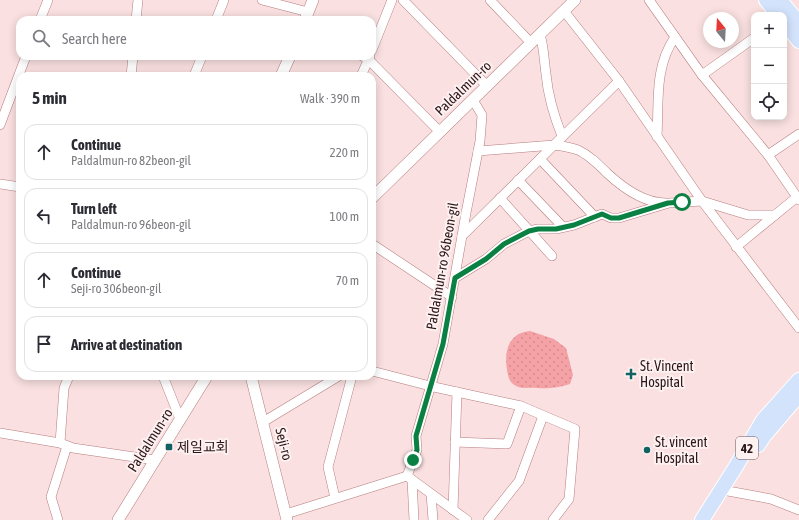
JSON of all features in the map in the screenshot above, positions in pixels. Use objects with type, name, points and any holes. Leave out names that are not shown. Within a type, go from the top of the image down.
[{"type":"main road","points":[[766,0],[776,12]]},
{"type":"main road","points":[[780,0],[799,23]]},
{"type":"main road","points":[[792,0],[799,9]]},
{"type":"main road","points":[[787,26],[799,41]]},
{"type":"main road","name":"42","points":[[702,520],[763,420],[799,380]]},
{"type":"main road","name":"42","points":[[710,520],[764,436],[799,395]]},
{"type":"street","points":[[42,16],[48,0]]},
{"type":"street","points":[[136,16],[138,0]]},
{"type":"street","points":[[218,16],[224,0]]},
{"type":"street","points":[[262,0],[306,16],[313,0]]},
{"type":"street","points":[[376,40],[392,0]]},
{"type":"street","points":[[403,0],[487,86]]},
{"type":"street","points":[[490,0],[531,43]]},
{"type":"street","name":"Paldalmun-ro","points":[[376,194],[575,0]]},
{"type":"street","points":[[649,0],[702,75],[768,155],[798,199],[775,215],[736,247]]},
{"type":"street","points":[[564,11],[619,81],[702,201],[799,328]]},
{"type":"street","points":[[540,34],[544,51],[545,73],[552,109],[562,136]]},
{"type":"street","points":[[657,137],[659,79],[662,63],[675,37]]},
{"type":"street","points":[[702,75],[751,40]]},
{"type":"street","points":[[21,72],[25,60]]},
{"type":"street","points":[[131,72],[133,60]]},
{"type":"street","points":[[196,72],[200,60]]},
{"type":"street","points":[[283,72],[288,60]]},
{"type":"street","points":[[362,72],[365,60]]},
{"type":"street","points":[[369,60],[440,132]]},
{"type":"street","points":[[462,236],[619,81]]},
{"type":"street","points":[[0,125],[16,87]]},
{"type":"street","name":"Paldalmun-ro 96beon-gil","points":[[410,478],[417,450],[416,436],[443,344],[478,151],[482,115],[473,100]]},
{"type":"street","points":[[768,155],[799,134]]},
{"type":"street","points":[[478,151],[554,145],[566,146],[579,150],[593,160],[622,186],[658,203],[702,201],[748,215],[775,215]]},
{"type":"street","points":[[540,159],[595,217]]},
{"type":"street","points":[[518,180],[564,227]]},
{"type":"street","points":[[0,184],[16,186]]},
{"type":"street","points":[[500,198],[552,256]]},
{"type":"street","points":[[455,278],[486,259],[504,244],[529,231],[538,229],[556,229],[584,222],[602,214],[611,218],[619,218],[668,203]]},
{"type":"street","points":[[376,247],[452,297]]},
{"type":"street","points":[[376,372],[520,406],[575,429],[569,499],[553,520]]},
{"type":"street","points":[[58,520],[51,497],[63,444],[64,388],[68,380]]},
{"type":"street","points":[[164,380],[180,419]]},
{"type":"street","name":"Paldalmun-ro","points":[[118,520],[204,380]]},
{"type":"street","name":"Seji-ro","points":[[252,380],[286,517]]},
{"type":"street","points":[[263,422],[332,380]]},
{"type":"street","points":[[335,498],[328,467],[351,380]]},
{"type":"street","points":[[457,392],[455,442],[457,514]]},
{"type":"street","points":[[455,442],[506,444],[520,406]]},
{"type":"street","points":[[488,520],[519,481],[543,416]]},
{"type":"street","points":[[0,433],[63,444],[73,448],[155,460]]},
{"type":"street","points":[[410,478],[467,520]]},
{"type":"street","points":[[286,517],[335,498],[410,478]]},
{"type":"street","points":[[410,478],[414,520]]},
{"type":"street","points":[[728,490],[771,499],[799,510]]},
{"type":"street","points":[[431,494],[433,520]]},
{"type":"shaded area","points":[[530,331],[554,339],[566,348],[573,375],[570,384],[549,388],[521,388],[512,383],[508,376],[506,363],[509,344],[517,335]]},
{"type":"place","name":"St. Vincent Hospital","points":[[631,374]]},
{"type":"place","name":"제일교회","points":[[169,447]]},
{"type":"place","name":"St. vincent Hospital","points":[[647,450]]},
{"type":"route","points":[[413,460],[417,450],[416,436],[443,344],[455,278],[486,259],[504,244],[529,231],[538,229],[556,229],[574,225],[602,214],[611,218],[619,218],[668,203],[682,202]]}]
